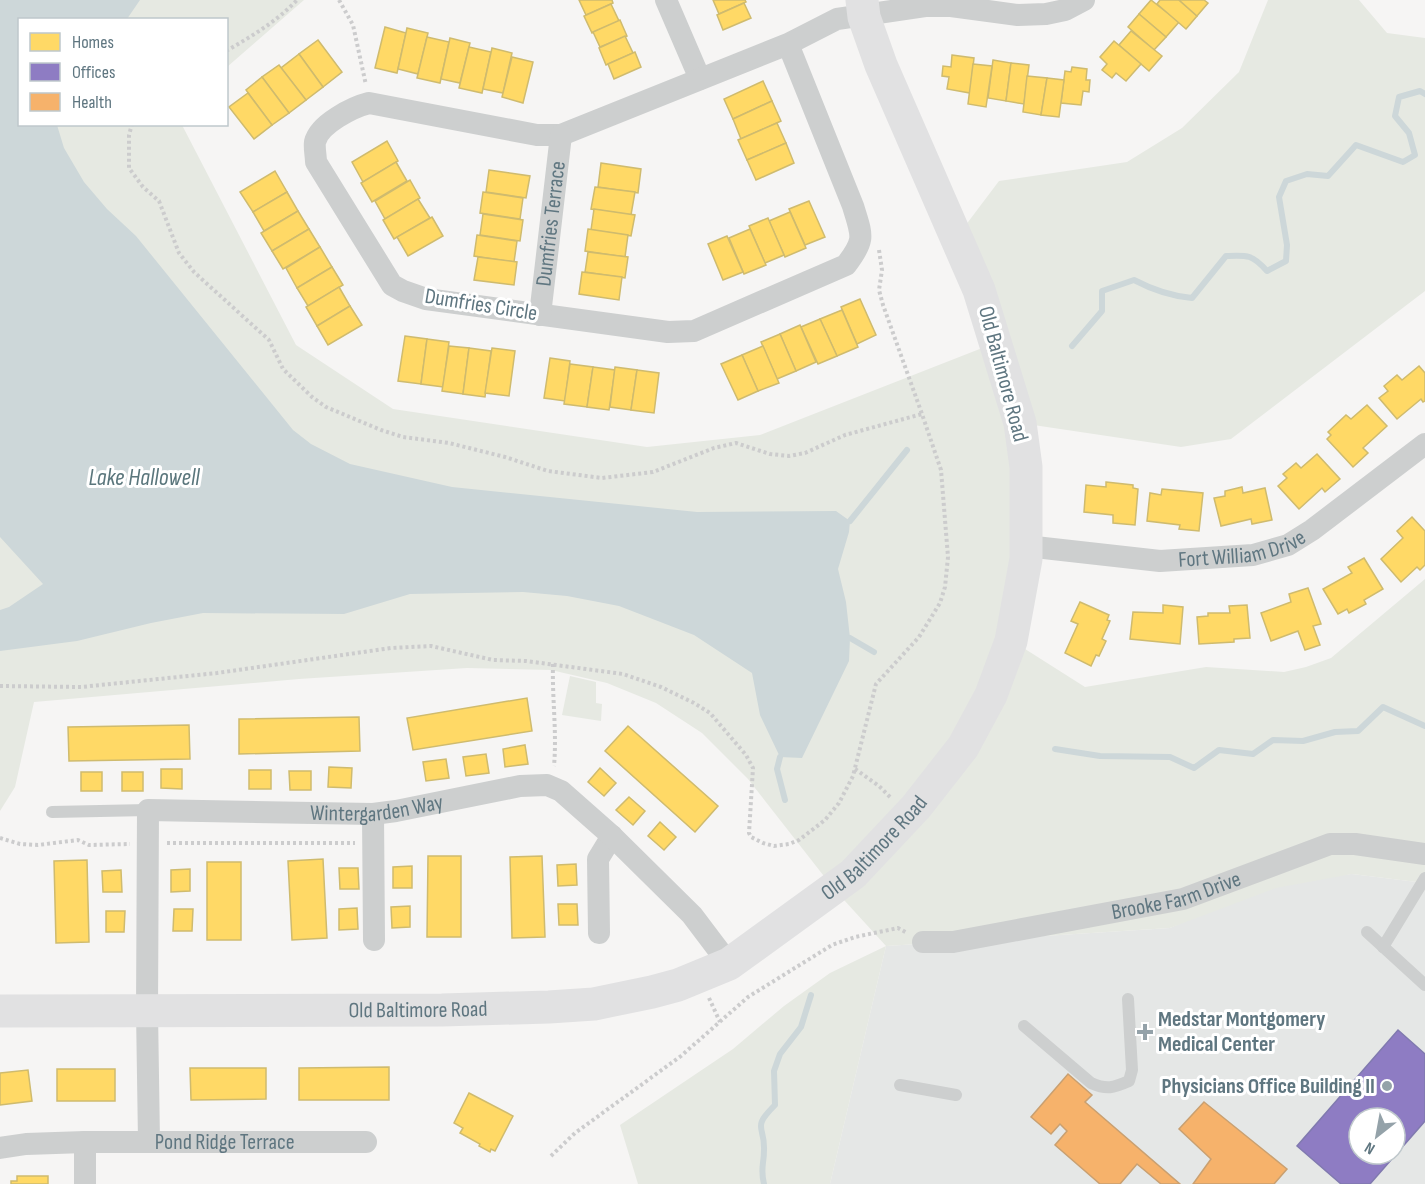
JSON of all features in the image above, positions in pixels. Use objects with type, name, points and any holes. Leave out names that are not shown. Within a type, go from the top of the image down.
[{"type":"street","points":[[666,0],[699,79]]},
{"type":"street","points":[[369,103],[537,135],[561,135],[788,44],[863,8],[951,6],[1018,15],[1046,14],[1065,10],[1084,0]]},
{"type":"street","name":"Old Baltimore Road","points":[[0,1011],[442,1010],[594,1004],[678,985],[729,964],[853,874],[909,815],[963,747],[992,695],[1011,641],[1026,559],[1026,466],[1020,423],[979,290],[881,65],[863,8]]},
{"type":"street","points":[[788,44],[853,206],[861,232]]},
{"type":"street","name":"Dumfries Circle","points":[[369,103],[352,108],[320,131],[315,143],[316,162],[392,285],[426,299],[668,332],[694,331],[846,265],[859,249],[861,232]]},
{"type":"street","name":"Dumfries Terrace","points":[[540,315],[561,135]]},
{"type":"street","name":"Fort William Drive","points":[[1026,546],[1160,561],[1253,555],[1288,545],[1312,530],[1425,444]]},
{"type":"street","name":"Wintergarden Way","points":[[148,810],[373,814],[520,786],[547,785],[553,787]]},
{"type":"street","points":[[553,787],[561,791],[612,836],[692,915],[729,964]]},
{"type":"street","points":[[148,810],[149,1141]]},
{"type":"street","points":[[373,814],[374,940]]},
{"type":"street","points":[[599,933],[598,859],[612,836]]},
{"type":"street","name":"Brooke Farm Drive","points":[[923,942],[953,942],[1183,898],[1330,844],[1355,844],[1425,854]]},
{"type":"street","points":[[85,1142],[85,1184]]},
{"type":"street","name":"Pond Ridge Terrace","points":[[0,1148],[26,1144],[85,1142],[366,1142]]},
{"type":"lane","points":[[52,812],[148,810]]},
{"type":"lane","points":[[1383,947],[1425,878]]},
{"type":"lane","points":[[1367,932],[1425,986]]},
{"type":"lane","points":[[1024,1026],[1090,1083],[1104,1089],[1117,1086],[1129,1081],[1132,1070],[1128,999]]},
{"type":"lane","points":[[900,1085],[956,1095]]},
{"type":"path","points":[[228,50],[260,32],[284,14],[297,0]]},
{"type":"path","points":[[339,0],[353,25],[369,103]]},
{"type":"path","points":[[131,126],[129,135],[129,168],[159,201],[179,253],[194,272],[269,340],[283,369],[312,397],[326,407],[381,429],[403,437],[449,443],[505,457],[548,471],[602,478],[653,472],[706,451],[736,443],[770,454],[789,456],[805,453],[846,435],[922,414]]},
{"type":"path","points":[[0,686],[81,687],[228,672],[391,648],[430,646],[493,660],[553,664],[623,674],[661,687],[710,713],[746,755],[753,768],[748,833],[763,843],[774,846],[799,840],[813,831],[839,803],[855,769],[876,684],[919,637],[940,603],[945,587],[948,557],[941,470],[883,305],[879,290],[882,270],[879,250],[861,232]]},
{"type":"path","points":[[553,664],[556,744],[553,787]]},
{"type":"path","points":[[855,769],[879,786],[909,815]]},
{"type":"path","points":[[0,838],[20,844],[38,845],[78,840],[89,845],[373,843]]},
{"type":"path","points":[[552,1156],[575,1133],[681,1056],[748,997],[832,945],[855,937],[898,928],[923,942]]},
{"type":"shaded area","points":[[0,0],[304,0],[228,66],[228,18],[18,18],[18,126],[183,126],[296,345],[393,409],[647,447],[760,435],[995,343],[956,238],[999,181],[1127,162],[1182,128],[1239,72],[1268,0],[1359,0],[1387,33],[1425,38],[1425,291],[1231,439],[1181,447],[1020,423],[1011,640],[1085,687],[1206,667],[1284,672],[1331,658],[1425,579],[1425,883],[1352,874],[1276,888],[1170,928],[886,946],[834,889],[748,779],[702,733],[656,703],[607,683],[551,670],[467,668],[299,679],[34,702],[15,787],[0,811]]},
{"type":"shaded area","points":[[570,676],[596,682],[596,703],[602,704],[601,721],[562,715]]},
{"type":"shaded area","name":"Medstar Montgomery Medical Center","points":[[1352,874],[1425,883],[1425,1184],[830,1184],[886,946],[1170,928],[1276,880]]},
{"type":"shaded area","points":[[886,946],[830,1184],[638,1184],[620,1125],[733,1049],[784,1006],[830,973]]},
{"type":"water","name":"Lake Hallowell","points":[[0,0],[140,0],[128,18],[18,18],[18,126],[57,126],[64,148],[84,182],[107,209],[136,236],[293,430],[311,444],[350,464],[452,487],[697,512],[836,511],[850,521],[838,569],[846,602],[850,638],[849,661],[802,758],[780,757],[760,715],[752,673],[694,635],[619,606],[567,596],[523,592],[410,594],[344,614],[203,613],[77,641],[0,651],[0,610],[9,607],[43,584],[0,537]]},
{"type":"building: Homes","points":[[579,0],[612,0],[613,3],[586,15]]},
{"type":"building: Homes","points":[[713,0],[745,0],[746,2],[719,14]]},
{"type":"building: Homes","points":[[1151,0],[1179,22],[1166,37],[1139,14]]},
{"type":"building: Homes","points":[[1160,0],[1179,0],[1197,16],[1186,29],[1157,4]]},
{"type":"building: Homes","points":[[1179,0],[1204,0],[1208,3],[1197,16]]},
{"type":"building: Homes","points":[[744,3],[751,18],[723,30],[717,15]]},
{"type":"building: Homes","points":[[611,4],[619,21],[592,33],[584,16]]},
{"type":"building: Homes","points":[[1139,14],[1166,37],[1154,50],[1128,27]]},
{"type":"building: Homes","points":[[620,20],[627,36],[600,47],[593,32]]},
{"type":"building: Homes","points":[[385,27],[406,33],[397,73],[375,68]]},
{"type":"building: Homes","points":[[407,28],[428,33],[418,74],[398,69]]},
{"type":"building: Homes","points":[[1131,31],[1162,56],[1149,71],[1119,45]]},
{"type":"building: Homes","points":[[625,36],[633,53],[606,65],[599,48]]},
{"type":"building: Homes","points":[[427,37],[449,42],[440,83],[417,78]]},
{"type":"building: Homes","points":[[450,38],[470,43],[460,83],[441,79]]},
{"type":"building: Homes","points":[[318,40],[342,72],[323,87],[299,54]]},
{"type":"building: Homes","points":[[1114,41],[1141,64],[1126,81],[1116,73],[1112,78],[1102,70],[1107,64],[1100,57]]},
{"type":"building: Homes","points":[[469,47],[491,52],[482,93],[459,88]]},
{"type":"building: Homes","points":[[492,48],[512,53],[503,93],[483,89]]},
{"type":"building: Homes","points":[[635,52],[641,67],[614,79],[608,64]]},
{"type":"building: Homes","points":[[299,54],[323,87],[306,100],[281,68]]},
{"type":"building: Homes","points":[[952,55],[974,58],[970,93],[947,89],[949,77],[942,76],[943,66],[951,67]]},
{"type":"building: Homes","points":[[512,57],[533,62],[523,103],[502,97]]},
{"type":"building: Homes","points":[[993,60],[1011,63],[1006,101],[988,98]]},
{"type":"building: Homes","points":[[1011,63],[1029,65],[1024,104],[1006,101]]},
{"type":"building: Homes","points":[[973,64],[992,66],[986,107],[968,104]]},
{"type":"building: Homes","points":[[279,65],[306,100],[289,113],[262,77]]},
{"type":"building: Homes","points":[[1072,67],[1087,69],[1086,80],[1090,80],[1089,92],[1083,91],[1081,105],[1061,103],[1065,71],[1071,72]]},
{"type":"building: Homes","points":[[1027,76],[1047,78],[1041,115],[1023,112]]},
{"type":"building: Homes","points":[[262,77],[289,113],[272,125],[246,90]]},
{"type":"building: Homes","points":[[1047,78],[1064,80],[1059,117],[1041,115]]},
{"type":"building: Homes","points":[[763,81],[772,101],[733,119],[724,99]]},
{"type":"building: Homes","points":[[248,93],[272,125],[254,139],[229,107]]},
{"type":"building: Homes","points":[[772,101],[781,121],[741,139],[733,119]]},
{"type":"building: Homes","points":[[777,123],[786,143],[747,160],[738,140]]},
{"type":"building: Homes","points":[[387,141],[398,161],[363,182],[352,162]]},
{"type":"building: Homes","points":[[786,143],[794,163],[756,180],[747,160]]},
{"type":"building: Homes","points":[[396,162],[407,181],[372,202],[361,183]]},
{"type":"building: Homes","points":[[601,163],[641,169],[638,193],[598,187]]},
{"type":"building: Homes","points":[[489,170],[530,176],[526,198],[486,192]]},
{"type":"building: Homes","points":[[275,171],[287,192],[253,212],[240,192]]},
{"type":"building: Homes","points":[[410,180],[420,198],[385,219],[375,201]]},
{"type":"building: Homes","points":[[595,187],[635,192],[631,215],[591,209]]},
{"type":"building: Homes","points":[[287,192],[298,211],[264,231],[253,212]]},
{"type":"building: Homes","points":[[483,192],[523,198],[520,219],[480,213]]},
{"type":"building: Homes","points":[[418,199],[430,218],[394,239],[383,220]]},
{"type":"building: Homes","points":[[809,201],[825,237],[805,245],[789,209]]},
{"type":"building: Homes","points":[[594,209],[635,215],[631,236],[591,230]]},
{"type":"building: Homes","points":[[298,211],[309,229],[272,251],[261,233]]},
{"type":"building: Homes","points":[[790,212],[806,248],[785,257],[769,221]]},
{"type":"building: Homes","points":[[483,214],[523,220],[520,241],[480,235]]},
{"type":"building: Homes","points":[[432,217],[443,236],[408,256],[397,237]]},
{"type":"building: Homes","points":[[768,218],[784,255],[765,263],[749,226]]},
{"type":"building: Homes","points":[[309,229],[320,247],[283,269],[272,251]]},
{"type":"building: Homes","points":[[588,229],[628,235],[625,257],[585,251]]},
{"type":"building: Homes","points":[[750,229],[766,265],[744,274],[729,238]]},
{"type":"building: Homes","points":[[477,235],[517,241],[514,262],[474,256]]},
{"type":"building: Homes","points":[[727,236],[743,272],[723,280],[708,244]]},
{"type":"building: Homes","points":[[320,247],[332,267],[297,288],[286,268]]},
{"type":"building: Homes","points":[[588,252],[628,257],[625,278],[585,272]]},
{"type":"building: Homes","points":[[478,257],[517,262],[514,285],[474,280]]},
{"type":"building: Homes","points":[[332,267],[343,285],[308,306],[297,288]]},
{"type":"building: Homes","points":[[582,272],[622,277],[619,300],[579,294]]},
{"type":"building: Homes","points":[[339,287],[350,306],[317,326],[306,307]]},
{"type":"building: Homes","points":[[860,299],[876,335],[857,344],[841,307]]},
{"type":"building: Homes","points":[[350,306],[362,325],[328,345],[317,326]]},
{"type":"building: Homes","points":[[842,310],[858,347],[837,356],[820,319]]},
{"type":"building: Homes","points":[[820,319],[837,356],[818,364],[801,327]]},
{"type":"building: Homes","points":[[800,325],[816,362],[796,371],[780,334]]},
{"type":"building: Homes","points":[[780,334],[796,371],[777,379],[761,342]]},
{"type":"building: Homes","points":[[405,336],[427,339],[421,384],[398,381]]},
{"type":"building: Homes","points":[[427,339],[449,342],[443,387],[421,384]]},
{"type":"building: Homes","points":[[449,346],[469,348],[463,394],[442,391]]},
{"type":"building: Homes","points":[[763,346],[779,383],[758,391],[742,355]]},
{"type":"building: Homes","points":[[469,348],[491,351],[485,397],[463,394]]},
{"type":"building: Homes","points":[[492,348],[515,351],[509,396],[485,393]]},
{"type":"building: Homes","points":[[742,355],[758,391],[738,400],[721,364]]},
{"type":"building: Homes","points":[[550,358],[570,361],[565,401],[544,398]]},
{"type":"building: Homes","points":[[570,364],[593,367],[587,407],[564,404]]},
{"type":"building: Homes","points":[[1419,366],[1425,373],[1425,401],[1421,399],[1397,419],[1379,398],[1388,391],[1384,386],[1397,375],[1402,380]]},
{"type":"building: Homes","points":[[593,367],[615,370],[609,410],[587,407]]},
{"type":"building: Homes","points":[[615,367],[637,370],[631,410],[610,407]]},
{"type":"building: Homes","points":[[637,370],[659,373],[654,413],[631,410]]},
{"type":"building: Homes","points":[[1367,405],[1387,426],[1363,448],[1368,453],[1353,467],[1327,439],[1331,435],[1328,432],[1346,415],[1351,419]]},
{"type":"building: Homes","points":[[1317,454],[1340,479],[1325,492],[1322,488],[1299,509],[1278,486],[1287,478],[1283,474],[1296,463],[1301,468]]},
{"type":"building: Homes","points":[[1106,482],[1133,485],[1133,488],[1138,489],[1135,525],[1113,523],[1113,515],[1084,512],[1086,485],[1106,487]]},
{"type":"building: Homes","points":[[1242,487],[1243,493],[1265,488],[1272,520],[1252,524],[1251,519],[1221,526],[1214,498],[1225,496],[1225,491]]},
{"type":"building: Homes","points":[[1162,489],[1203,493],[1199,531],[1179,529],[1180,525],[1147,521],[1150,493],[1161,495]]},
{"type":"building: Homes","points":[[1412,517],[1425,531],[1425,565],[1420,570],[1417,567],[1401,582],[1381,559],[1403,538],[1397,531]]},
{"type":"building: Homes","points":[[1364,558],[1383,589],[1364,600],[1366,604],[1349,613],[1347,609],[1338,614],[1323,589],[1352,573],[1348,567]]},
{"type":"building: Homes","points":[[1308,588],[1321,624],[1313,626],[1320,645],[1305,650],[1298,631],[1271,641],[1261,613],[1291,602],[1289,594]]},
{"type":"building: Homes","points":[[1080,602],[1109,615],[1107,620],[1110,621],[1102,639],[1106,641],[1091,666],[1065,653],[1078,624],[1071,621]]},
{"type":"building: Homes","points":[[1163,605],[1183,607],[1180,644],[1130,639],[1133,612],[1163,613]]},
{"type":"building: Homes","points":[[1247,605],[1250,638],[1234,639],[1234,642],[1199,644],[1197,617],[1208,616],[1208,613],[1230,613],[1229,606]]},
{"type":"building: Homes","points":[[527,698],[532,731],[413,750],[407,718]]},
{"type":"building: Homes","points":[[359,717],[360,751],[239,754],[239,719]]},
{"type":"building: Homes","points":[[189,725],[190,759],[69,761],[68,727]]},
{"type":"building: Homes","points":[[628,726],[718,806],[695,832],[605,751]]},
{"type":"building: Homes","points":[[525,745],[528,764],[505,767],[503,749]]},
{"type":"building: Homes","points":[[486,754],[489,773],[466,776],[463,757]]},
{"type":"building: Homes","points":[[446,759],[449,778],[426,781],[423,762]]},
{"type":"building: Homes","points":[[329,767],[352,768],[351,788],[328,787]]},
{"type":"building: Homes","points":[[600,768],[616,783],[604,796],[588,782]]},
{"type":"building: Homes","points":[[161,769],[182,769],[182,789],[161,788]]},
{"type":"building: Homes","points":[[249,770],[271,770],[271,789],[249,789]]},
{"type":"building: Homes","points":[[289,771],[311,771],[311,790],[290,790]]},
{"type":"building: Homes","points":[[81,772],[102,772],[102,791],[81,791]]},
{"type":"building: Homes","points":[[122,772],[143,772],[143,791],[122,791]]},
{"type":"building: Homes","points":[[629,797],[645,811],[633,825],[616,810]]},
{"type":"building: Homes","points":[[660,822],[676,837],[664,850],[648,836]]},
{"type":"building: Homes","points":[[428,856],[461,856],[461,937],[427,937]]},
{"type":"building: Homes","points":[[542,856],[545,937],[512,938],[510,857]]},
{"type":"building: Homes","points":[[323,859],[327,938],[292,940],[288,861]]},
{"type":"building: Homes","points":[[87,860],[89,942],[56,943],[54,861]]},
{"type":"building: Homes","points":[[207,862],[241,862],[241,940],[207,940]]},
{"type":"building: Homes","points":[[576,864],[577,885],[558,886],[557,865]]},
{"type":"building: Homes","points":[[412,866],[412,888],[393,888],[393,867]]},
{"type":"building: Homes","points":[[339,868],[358,868],[359,889],[340,889]]},
{"type":"building: Homes","points":[[190,869],[190,891],[171,892],[171,870]]},
{"type":"building: Homes","points":[[121,870],[122,892],[103,892],[102,871]]},
{"type":"building: Homes","points":[[558,904],[577,904],[578,925],[559,925]]},
{"type":"building: Homes","points":[[410,906],[410,927],[392,928],[391,907]]},
{"type":"building: Homes","points":[[357,908],[358,929],[339,930],[339,909]]},
{"type":"building: Homes","points":[[174,909],[193,909],[192,931],[173,931]]},
{"type":"building: Homes","points":[[106,911],[125,911],[124,932],[106,932]]},
{"type":"building: Homes","points":[[389,1067],[389,1100],[299,1100],[299,1068]]},
{"type":"building: Homes","points":[[190,1068],[266,1068],[266,1099],[191,1100]]},
{"type":"building: Homes","points":[[57,1069],[115,1069],[115,1101],[57,1101]]},
{"type":"building: Homes","points":[[28,1070],[32,1101],[0,1105],[0,1073]]},
{"type":"building: Homes","points":[[469,1093],[513,1116],[495,1151],[491,1149],[490,1152],[479,1146],[480,1144],[460,1133],[463,1128],[454,1123]]},
{"type":"building: Homes","points":[[17,1176],[48,1176],[48,1184],[11,1184],[11,1181],[17,1181]]},
{"type":"building: Offices","name":"Physicians Office Building II","points":[[1398,1030],[1425,1054],[1425,1121],[1407,1142],[1407,1106],[1347,1106],[1347,1166],[1386,1166],[1370,1184],[1341,1184],[1297,1146]]},
{"type":"building: Health","points":[[1068,1074],[1092,1095],[1085,1102],[1180,1184],[1161,1184],[1137,1164],[1120,1184],[1100,1184],[1055,1145],[1067,1131],[1060,1124],[1051,1134],[1031,1117]]},
{"type":"building: Health","points":[[1204,1102],[1287,1169],[1274,1184],[1193,1184],[1211,1159],[1179,1129]]},
{"type":"waterway","points":[[1072,346],[1102,311],[1102,291],[1134,280],[1162,292],[1192,298],[1226,256],[1249,257],[1267,271],[1286,261],[1287,245],[1279,197],[1286,181],[1307,174],[1328,176],[1356,145],[1403,162],[1415,155],[1409,133],[1395,116],[1399,97],[1420,91],[1425,94]]},
{"type":"waterway","points":[[850,521],[907,450]]},
{"type":"waterway","points":[[850,638],[874,652]]},
{"type":"waterway","points":[[1055,749],[1100,756],[1170,757],[1194,768],[1219,750],[1253,754],[1273,740],[1303,741],[1335,732],[1358,731],[1383,707],[1425,726]]},
{"type":"waterway","points":[[780,757],[777,769],[785,800]]},
{"type":"waterway","points":[[764,1184],[762,1170],[764,1142],[761,1123],[775,1105],[774,1071],[780,1054],[801,1027],[811,995]]},
{"type":"place","name":"Medstar Montgomery Medical Center","points":[[1145,1032]]},
{"type":"place","name":"Physicians Office Building II","points":[[1387,1086]]}]
